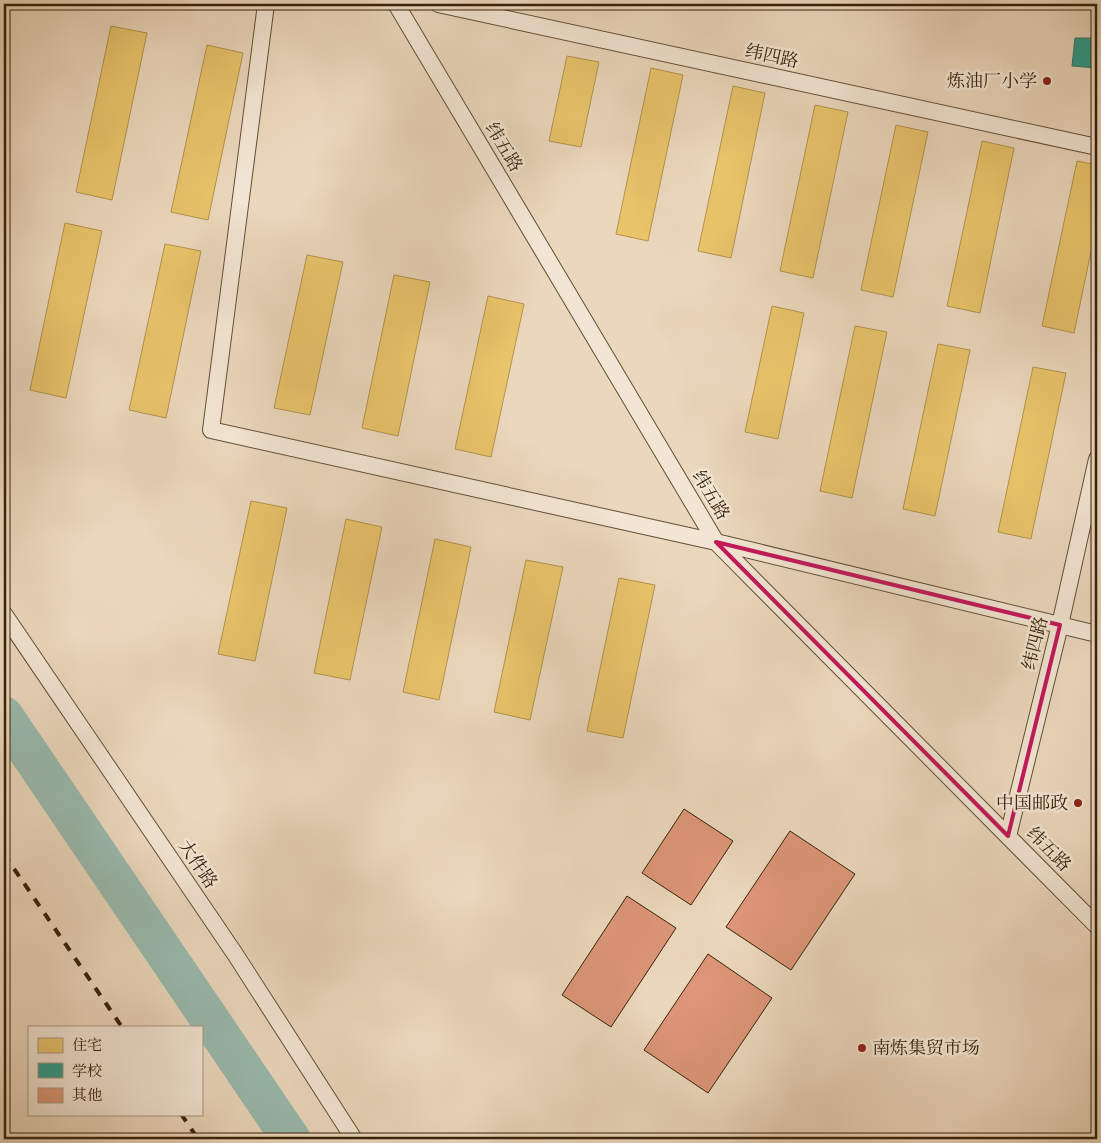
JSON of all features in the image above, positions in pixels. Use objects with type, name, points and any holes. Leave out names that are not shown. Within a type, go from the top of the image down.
[{"type":"street","points":[[266,4],[211,430],[716,542],[1097,634]]},
{"type":"street","name":"纬五路","points":[[396,4],[716,542],[1097,926]]},
{"type":"street","name":"纬四路","points":[[438,4],[1097,147]]},
{"type":"street","name":"纬四路","points":[[1008,836],[1060,625],[1097,458]]},
{"type":"street","name":"大件路","points":[[4,614],[235,954],[354,1139]]},
{"type":"highlighted area","points":[[716,542],[1060,625],[1008,836]]},
{"type":"building: 住宅","points":[[111,26],[147,33],[112,200],[76,192]]},
{"type":"building: 住宅","points":[[207,45],[243,53],[208,220],[171,212]]},
{"type":"building: 住宅","points":[[567,56],[599,62],[581,147],[549,141]]},
{"type":"building: 住宅","points":[[651,68],[683,75],[648,241],[616,234]]},
{"type":"building: 住宅","points":[[733,86],[765,93],[731,258],[698,251]]},
{"type":"building: 住宅","points":[[815,105],[848,112],[813,278],[780,271]]},
{"type":"building: 住宅","points":[[896,125],[928,132],[893,297],[861,290]]},
{"type":"building: 住宅","points":[[982,141],[1014,148],[980,313],[947,306]]},
{"type":"building: 住宅","points":[[1077,161],[1097,165],[1097,223],[1074,333],[1042,326]]},
{"type":"building: 住宅","points":[[65,223],[102,231],[66,398],[30,390]]},
{"type":"building: 住宅","points":[[165,244],[201,251],[166,418],[129,410]]},
{"type":"building: 住宅","points":[[307,255],[343,262],[310,415],[274,408]]},
{"type":"building: 住宅","points":[[394,275],[430,282],[398,436],[362,428]]},
{"type":"building: 住宅","points":[[488,296],[524,304],[491,457],[455,449]]},
{"type":"building: 住宅","points":[[772,306],[804,313],[778,439],[745,432]]},
{"type":"building: 住宅","points":[[855,326],[887,332],[852,498],[820,491]]},
{"type":"building: 住宅","points":[[938,344],[970,350],[935,516],[903,509]]},
{"type":"building: 住宅","points":[[1033,367],[1066,373],[1031,539],[998,532]]},
{"type":"building: 住宅","points":[[251,501],[287,508],[255,661],[218,654]]},
{"type":"building: 住宅","points":[[346,519],[382,527],[350,680],[314,673]]},
{"type":"building: 住宅","points":[[435,539],[471,547],[439,700],[403,692]]},
{"type":"building: 住宅","points":[[526,560],[563,567],[530,720],[494,712]]},
{"type":"building: 住宅","points":[[619,578],[655,585],[623,738],[587,731]]},
{"type":"building: 学校","points":[[1075,38],[1097,38],[1097,68],[1072,66]]},
{"type":"building: 其他","points":[[684,809],[733,841],[691,905],[642,873]]},
{"type":"building: 其他","points":[[790,831],[855,874],[791,970],[726,927]]},
{"type":"building: 其他","points":[[627,896],[676,928],[611,1027],[562,995]]},
{"type":"building: 其他","points":[[708,954],[772,998],[708,1093],[644,1050]]},
{"type":"waterway","points":[[4,716],[291,1139]]},
{"type":"railway","points":[[4,854],[121,1026]]},
{"type":"railway","points":[[182,1116],[198,1139]]},
{"type":"place","name":"炼油厂小学","points":[[1047,81]]},
{"type":"place","name":"中国邮政","points":[[1078,803]]},
{"type":"place","name":"南炼集贸市场","points":[[862,1048]]}]
